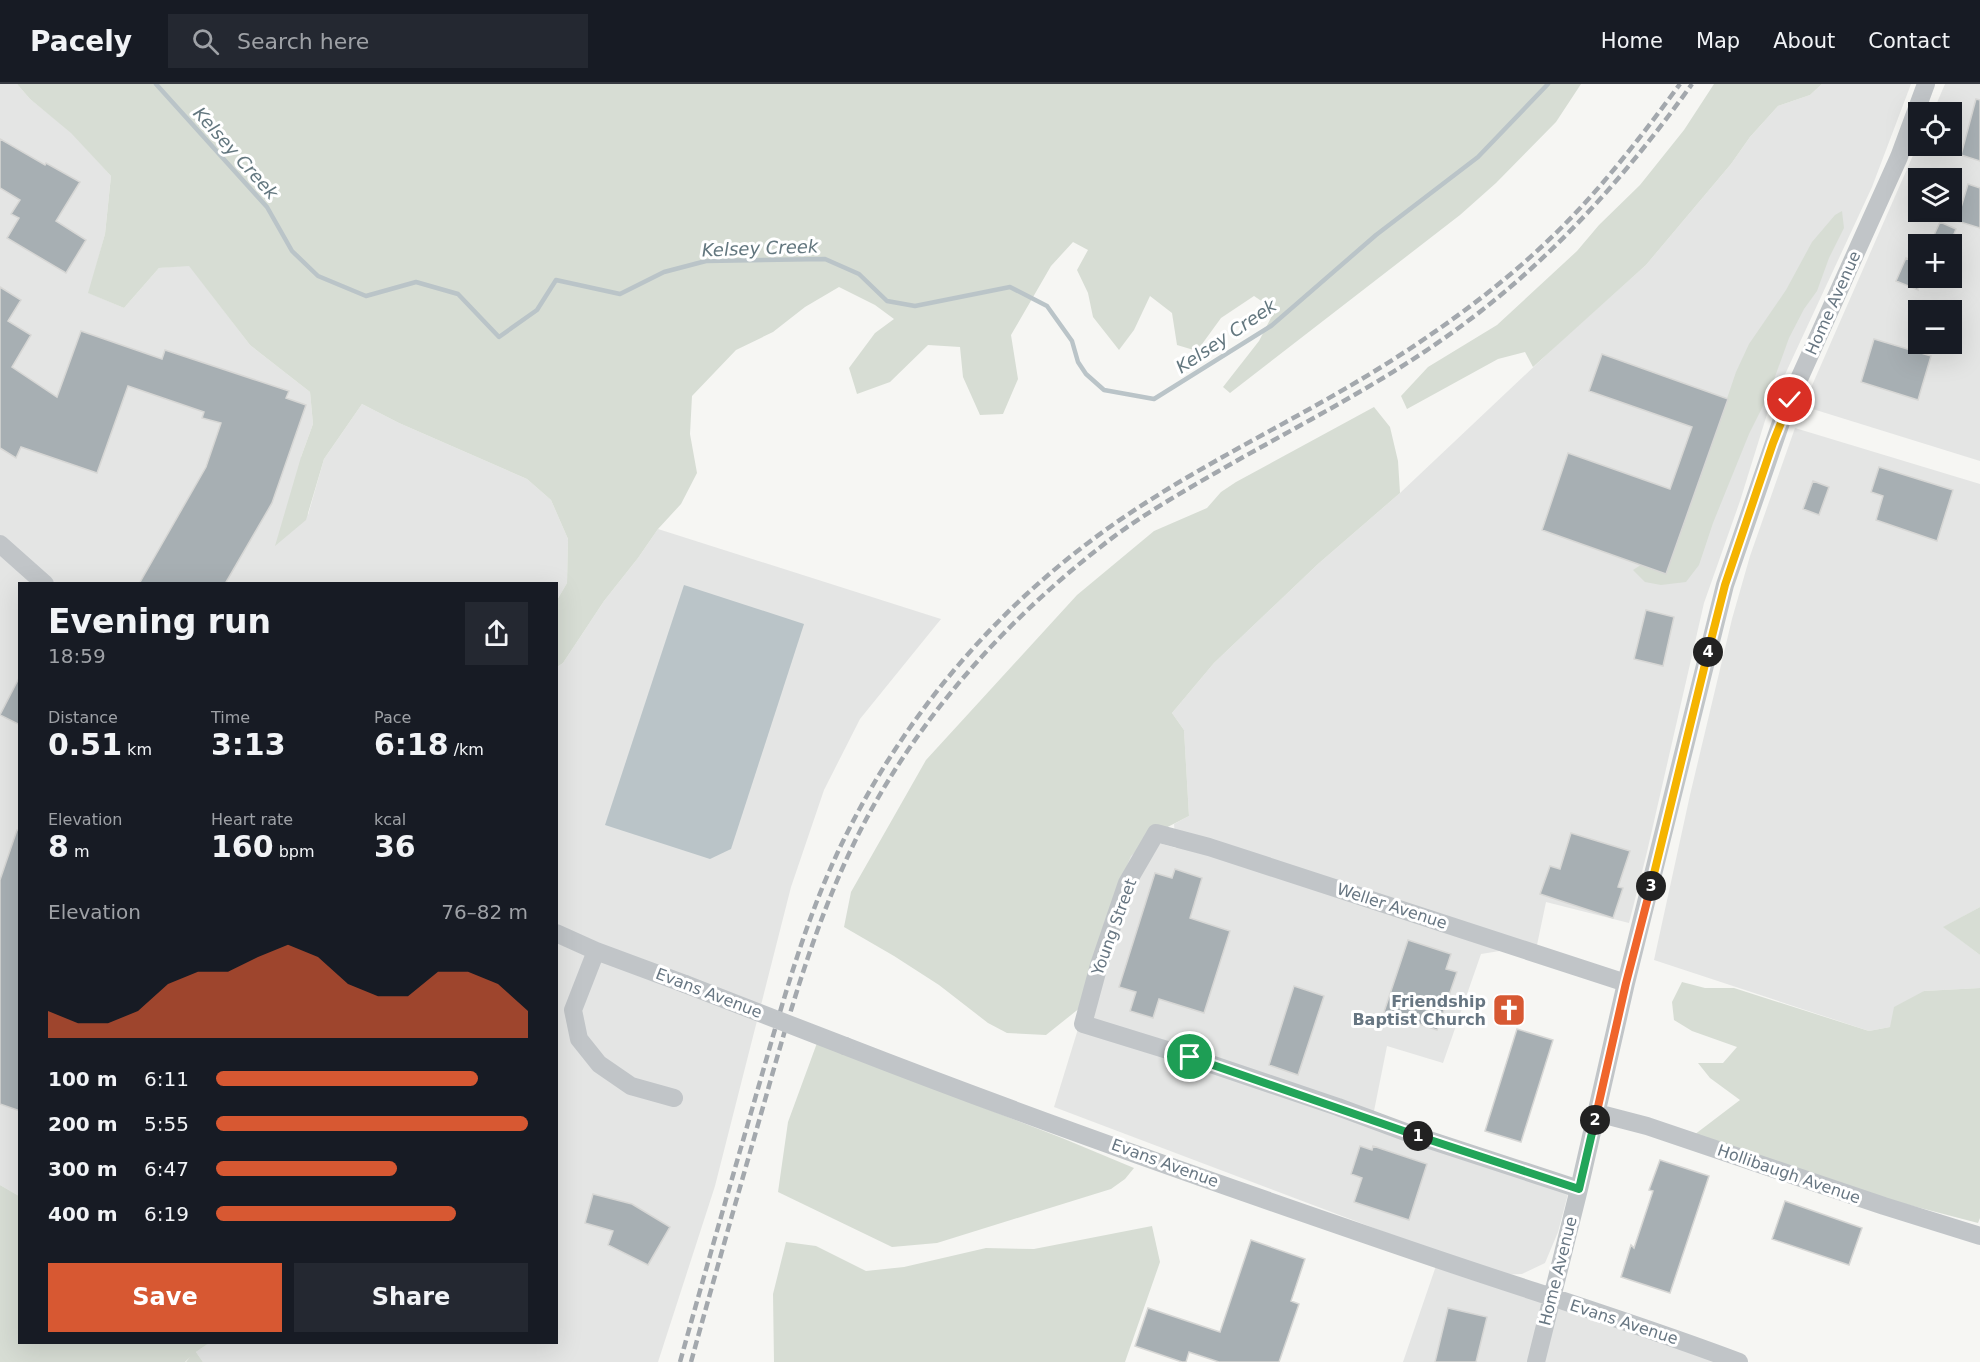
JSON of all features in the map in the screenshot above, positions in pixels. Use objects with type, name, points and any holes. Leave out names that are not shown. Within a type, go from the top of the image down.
[{"type":"street","name":"Home Avenue","points":[[1536,1362],[1579,1189],[1626,983],[1725,585],[1786,408],[1899,157],[1926,84]]},
{"type":"street","points":[[0,544],[43,582]]},
{"type":"street","name":"Weller Avenue","points":[[1156,833],[1209,847],[1626,983]]},
{"type":"street","name":"Young Street","points":[[1156,833],[1127,883],[1099,965],[1083,1024],[1190,1057],[1408,1133],[1579,1189]]},
{"type":"street","name":"Evans Avenue","points":[[558,934],[596,951],[948,1085],[1205,1178],[1739,1362]]},
{"type":"street","points":[[596,951],[573,1010],[579,1039],[599,1064],[631,1086],[674,1098]]},
{"type":"street","name":"Hollibaugh Avenue","points":[[1597,1113],[1647,1126],[1980,1236]]},
{"type":"shaded area","points":[[0,84],[17,84],[30,99],[71,132],[111,176],[105,234],[89,293],[124,308],[159,268],[189,265],[250,345],[310,392],[313,424],[301,457],[308,515],[324,459],[362,404],[399,423],[527,479],[551,500],[568,539],[567,583],[558,598],[558,582],[18,582],[18,1195],[0,1185]]},
{"type":"shaded area","points":[[17,84],[1581,84],[1556,122],[1496,183],[1460,215],[1230,393],[1223,387],[1259,341],[1275,310],[1254,296],[1221,318],[1197,351],[1177,345],[1172,313],[1150,296],[1134,330],[1119,350],[1093,317],[1088,293],[1077,270],[1088,250],[1073,242],[1051,266],[1011,335],[1018,379],[1003,414],[980,415],[963,377],[960,347],[928,345],[890,382],[857,394],[849,368],[875,333],[894,319],[875,305],[839,287],[805,307],[773,332],[736,350],[692,396],[690,434],[697,473],[681,504],[658,529],[604,601],[563,663],[558,666],[558,598],[567,583],[568,539],[551,500],[527,479],[399,423],[362,404],[324,459],[306,520],[275,546],[313,424],[310,392],[250,345],[189,266],[159,268],[124,308],[88,293],[105,234],[111,176],[71,133],[30,99]]},
{"type":"shaded area","points":[[1714,84],[1822,84],[1810,95],[1778,106],[1646,265],[1533,367],[1525,352],[1498,359],[1407,409],[1401,396],[1428,367],[1497,325],[1577,251],[1599,225],[1640,185],[1684,130]]},
{"type":"shaded area","points":[[1822,84],[1911,84],[1872,187],[1768,411],[1740,501],[1704,603],[1629,923],[1546,902],[1537,945],[1481,954],[1443,1063],[1387,1046],[1374,1111],[1569,1190],[1558,1232],[1545,1263],[1522,1274],[1498,1275],[1054,1107],[1086,1003],[1105,921],[1131,855],[1148,840],[1176,848],[1174,824],[1189,816],[1184,730],[1172,713],[1214,663],[1318,564],[1400,493],[1561,341],[1646,265],[1778,106],[1810,95]]},
{"type":"shaded area","points":[[1945,84],[1980,84],[1980,461],[1803,406],[1913,156],[1962,156],[1962,102],[1937,102]]},
{"type":"shaded area","points":[[1842,211],[1844,228],[1829,258],[1817,291],[1804,309],[1789,338],[1768,396],[1749,434],[1713,523],[1699,565],[1686,582],[1661,585],[1645,582],[1633,570],[1656,555],[1718,425],[1736,372],[1749,344],[1786,290],[1812,242],[1835,215]]},
{"type":"shaded area","points":[[1374,407],[1390,427],[1398,461],[1400,493],[1318,564],[1214,663],[1172,713],[1184,730],[1189,816],[1156,833],[1131,856],[1105,921],[1086,1003],[1046,1035],[1007,1033],[988,1023],[939,985],[844,927],[851,892],[926,760],[1077,595],[1154,531],[1207,508],[1221,492],[1236,482]]},
{"type":"shaded area","points":[[1795,428],[1980,484],[1980,907],[1944,927],[1980,955],[1980,988],[1924,991],[1890,1027],[1869,1031],[1654,960],[1732,619],[1750,556]]},
{"type":"shaded area","points":[[658,529],[941,619],[860,719],[824,790],[791,887],[715,1186],[658,1362],[203,1362],[196,1352],[207,1344],[558,1344],[558,666],[563,663],[604,601]]},
{"type":"shaded area","points":[[684,585],[804,624],[731,849],[710,859],[605,825]]},
{"type":"shaded area","points":[[1980,907],[1980,955],[1943,927]]},
{"type":"shaded area","points":[[1682,982],[1705,988],[1734,988],[1869,1031],[1890,1027],[1894,1007],[1924,991],[1980,988],[1980,1218],[1978,1223],[1867,1194],[1694,1135],[1740,1100],[1710,1078],[1698,1063],[1723,1063],[1737,1047],[1692,1031],[1674,1020],[1672,1002]]},
{"type":"shaded area","points":[[817,1043],[1134,1168],[1125,1179],[1111,1189],[937,1243],[892,1247],[778,1192],[788,1122]]},
{"type":"shaded area","points":[[0,1185],[18,1195],[18,1344],[208,1344],[196,1352],[203,1362],[186,1362],[190,1357],[185,1362],[0,1362]]},
{"type":"shaded area","points":[[1152,1226],[1160,1262],[1125,1362],[774,1362],[773,1294],[786,1242],[816,1246],[866,1271],[904,1267],[986,1248],[1034,1249]]},
{"type":"shaded area","points":[[1438,1260],[1739,1362],[1403,1362]]},
{"type":"building","points":[[1976,99],[1980,100],[1980,161],[1962,155]]},
{"type":"building","points":[[0,139],[80,182],[56,221],[86,240],[66,273],[7,238],[19,218],[11,214],[20,200],[0,188]]},
{"type":"building","points":[[1968,184],[1980,188],[1980,228],[1960,222],[1962,204]]},
{"type":"building","points":[[1940,222],[1956,229],[1954,234],[1935,234]]},
{"type":"building","points":[[1906,258],[1908,259],[1908,286],[1896,281]]},
{"type":"building","points":[[0,287],[21,300],[8,321],[31,335],[12,367],[57,397],[81,331],[162,359],[165,350],[289,391],[286,398],[306,405],[272,503],[226,582],[140,582],[206,467],[221,423],[202,418],[204,412],[128,386],[97,473],[21,447],[16,458],[0,448]]},
{"type":"building","points":[[1874,339],[1908,349],[1908,354],[1931,356],[1918,400],[1861,382]]},
{"type":"building","points":[[1602,354],[1728,399],[1666,574],[1542,530],[1568,453],[1670,489],[1692,427],[1589,391]]},
{"type":"building","points":[[1879,467],[1953,490],[1937,541],[1876,520],[1883,496],[1871,492]]},
{"type":"building","points":[[1813,481],[1829,487],[1819,515],[1803,509]]},
{"type":"building","points":[[1646,610],[1674,617],[1663,666],[1634,659]]},
{"type":"building","points":[[18,680],[18,724],[0,715]]},
{"type":"building","points":[[18,830],[18,1110],[0,1104],[0,880]]},
{"type":"building","points":[[1571,833],[1630,851],[1618,887],[1623,888],[1613,918],[1540,894],[1550,866],[1560,869]]},
{"type":"building","points":[[1175,869],[1202,878],[1190,918],[1230,931],[1204,1013],[1159,999],[1153,1018],[1130,1011],[1136,992],[1119,987],[1155,873],[1172,878]]},
{"type":"building","points":[[1408,940],[1451,954],[1446,969],[1457,972],[1437,1030],[1384,1012]]},
{"type":"building","points":[[1294,986],[1324,996],[1298,1075],[1269,1065]]},
{"type":"building","points":[[1517,1029],[1553,1040],[1521,1142],[1485,1131]]},
{"type":"building","points":[[1360,1146],[1372,1150],[1373,1146],[1427,1164],[1409,1220],[1354,1202],[1362,1178],[1351,1174]]},
{"type":"building","points":[[1660,1160],[1709,1176],[1670,1293],[1621,1277],[1631,1245],[1634,1248],[1653,1191],[1649,1190]]},
{"type":"building","points":[[593,1194],[632,1204],[670,1227],[648,1265],[608,1245],[613,1231],[585,1223]]},
{"type":"building","points":[[1785,1201],[1862,1228],[1849,1265],[1772,1239]]},
{"type":"building","points":[[1251,1240],[1305,1259],[1291,1301],[1299,1304],[1279,1362],[1219,1362],[1189,1352],[1186,1362],[1182,1362],[1135,1346],[1148,1308],[1220,1332]]},
{"type":"building","points":[[1448,1308],[1487,1317],[1476,1362],[1435,1362]]},
{"type":"waterway","name":"Kelsey Creek","points":[[156,84],[267,207],[292,251],[318,276],[366,296],[416,282],[458,294],[499,337],[537,310],[556,280],[620,294],[664,272],[706,261],[825,259],[859,274],[887,301],[915,306],[1010,287],[1047,306],[1072,341],[1078,362],[1086,374],[1104,390],[1154,399],[1271,326],[1376,235],[1478,157],[1548,84]]},
{"type":"railway","points":[[680,1362],[781,1009],[817,900],[851,826],[876,779],[937,692],[1008,612],[1088,543],[1161,493],[1394,359],[1438,330],[1501,282],[1542,247],[1593,194],[1680,84]]},
{"type":"railway","points":[[691,1362],[776,1060],[813,942],[862,827],[905,754],[931,718],[986,652],[1016,621],[1081,562],[1116,535],[1191,487],[1404,365],[1469,320],[1505,291],[1573,228],[1605,194],[1635,159],[1692,84]]},
{"type":"place","name":"Friendship Baptist Church","points":[[1509,1010]]},
{"type":"route","points":[[1190,1057],[1408,1133],[1579,1189],[1626,983],[1718,609],[1773,443],[1790,400]]}]
